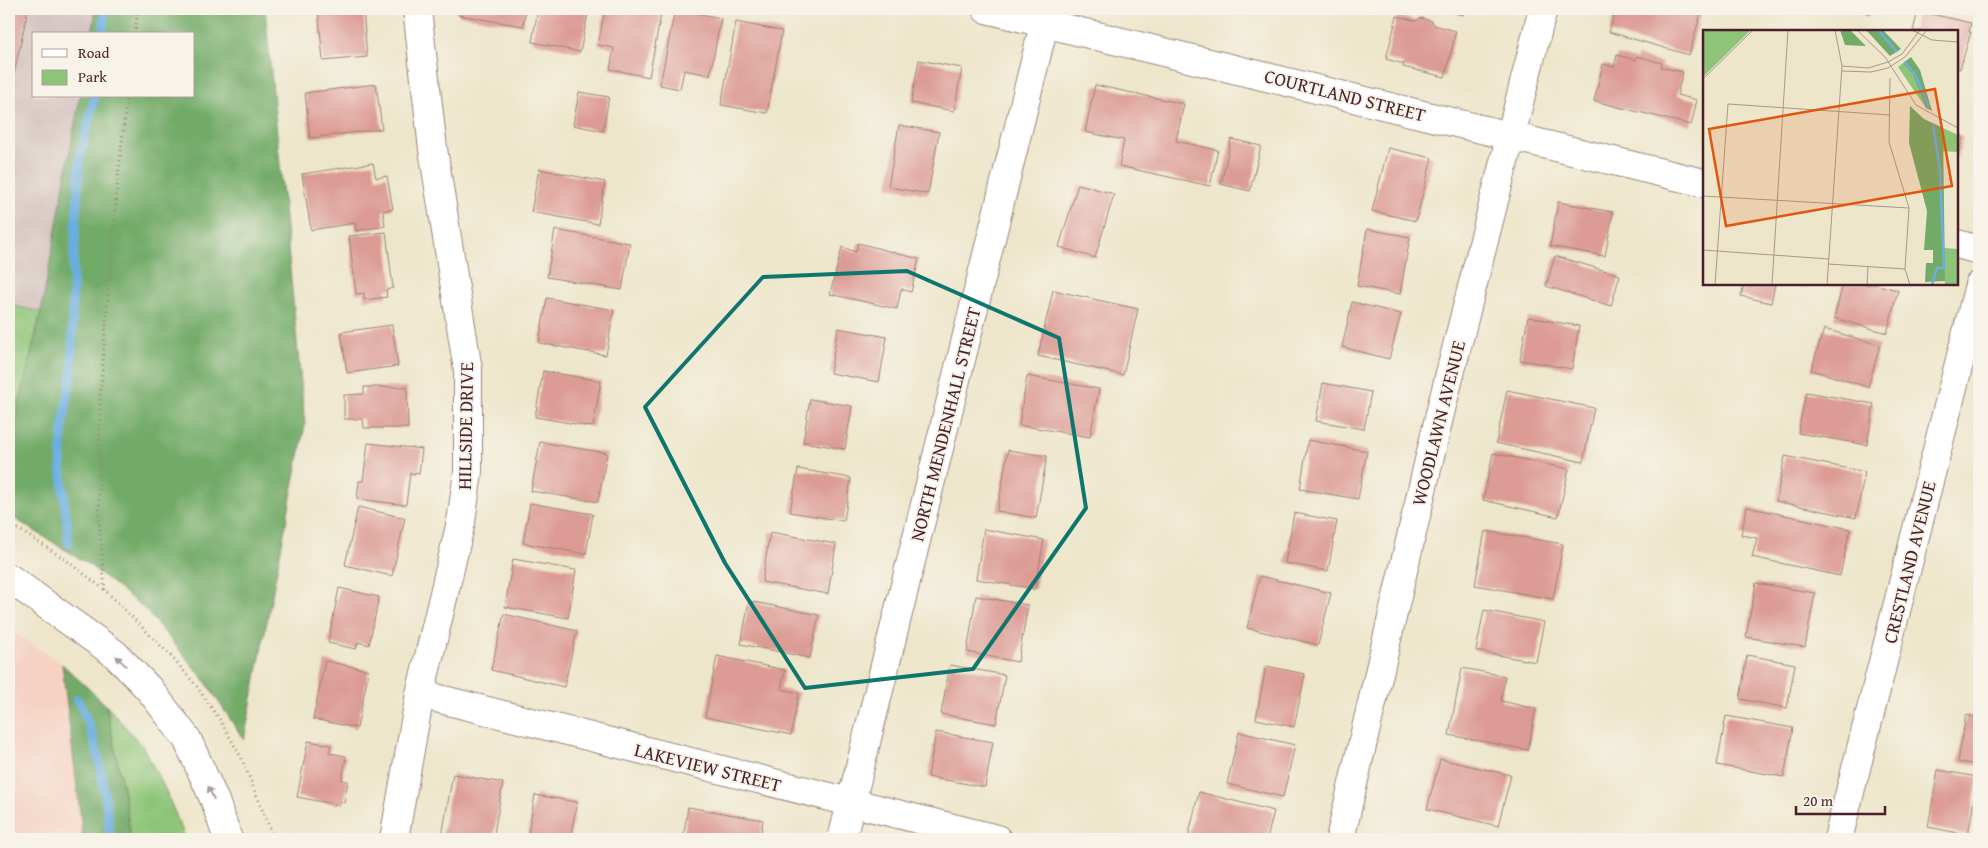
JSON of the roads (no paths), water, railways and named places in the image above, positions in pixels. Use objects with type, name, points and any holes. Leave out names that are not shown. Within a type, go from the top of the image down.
[{"type":"street","name":"HILLSIDE DRIVE","points":[[394,839],[420,694],[460,522],[468,472],[468,370],[433,149],[416,9]]},
{"type":"street","name":"COURTLAND STREET","points":[[986,9],[1046,15],[1511,136],[1703,183]]},
{"type":"street","name":"WOODLAWN AVENUE","points":[[1340,839],[1442,405],[1543,9]]},
{"type":"street","name":"NORTH MENDENHALL STREET","points":[[842,839],[1046,15]]},
{"type":"street","points":[[1958,244],[1979,250]]},
{"type":"street","name":"CRESTLAND AVENUE","points":[[1838,839],[1979,284]]},
{"type":"street","points":[[9,578],[115,654],[150,690],[187,739],[215,801],[228,839]]},
{"type":"street","name":"LAKEVIEW STREET","points":[[420,694],[997,839]]},
{"type":"waterway","points":[[103,32],[105,9]]},
{"type":"waterway","points":[[69,544],[61,466],[63,426],[72,370],[73,272],[80,156],[94,98]]},
{"type":"waterway","points":[[77,699],[85,715],[96,749],[111,839]]}]
